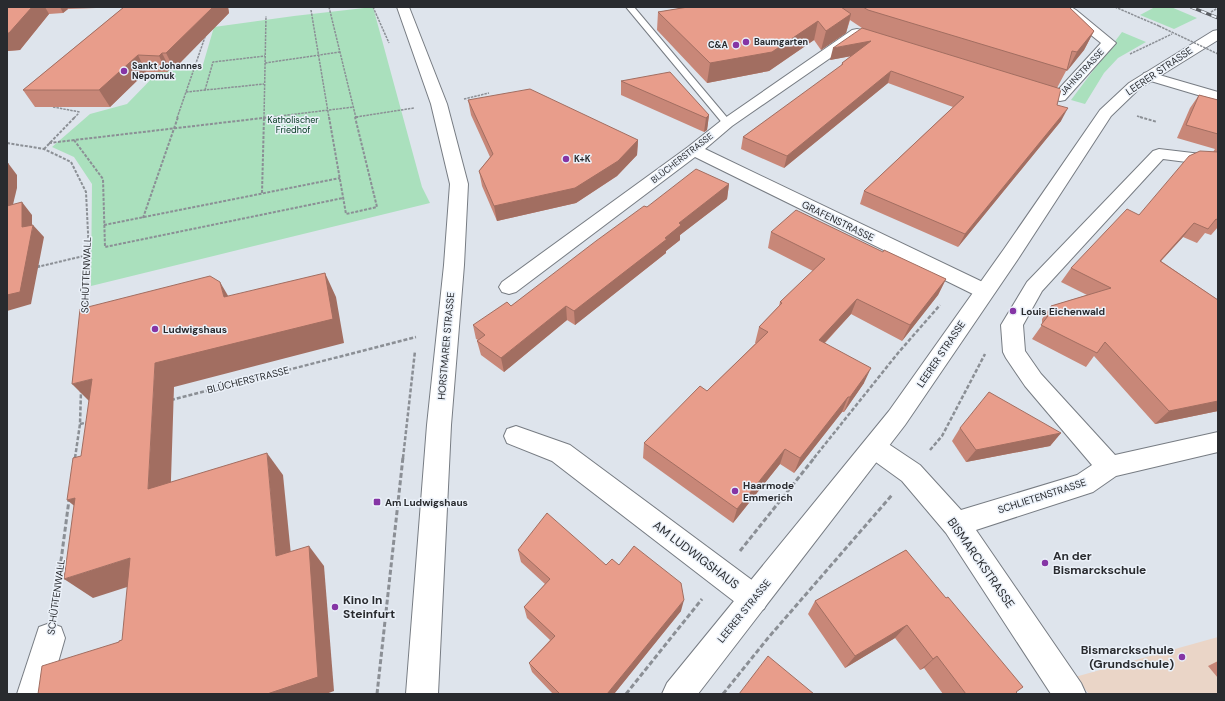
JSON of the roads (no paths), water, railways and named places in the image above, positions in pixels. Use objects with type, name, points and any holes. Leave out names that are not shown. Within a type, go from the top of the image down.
[{"type":"street","name":"HORSTMARER STRASSE","points":[[403,7],[439,104],[459,184],[453,273],[438,425],[422,694]]},
{"type":"street","name":"JAHNSTRASSE","points":[[1015,83],[1060,97],[1097,54],[1109,43],[1072,13],[1062,7]]},
{"type":"street","points":[[845,25],[857,33],[872,38]]},
{"type":"street","name":"BLÜCHERSTRASSE","points":[[509,287],[694,150],[727,123],[857,33]]},
{"type":"street","name":"LEERER STRASSE","points":[[678,694],[897,418],[1011,254],[1105,113],[1128,90],[1218,34]]},
{"type":"street","points":[[1149,76],[1218,97]]},
{"type":"street","name":"GRAFENSTRASSE","points":[[694,150],[984,291]]},
{"type":"street","points":[[1110,467],[1033,380],[1014,352],[1012,325],[1034,287],[1159,154],[1218,161]]},
{"type":"street","name":"AM LUDWIGSHAUS","points":[[516,436],[561,453],[754,599]]},
{"type":"street","name":"SCHLIETENSTRASSE","points":[[956,524],[1084,484],[1110,467],[1218,442]]},
{"type":"street","name":"BISMARCKSTRASSE","points":[[874,448],[911,473],[956,524],[1070,694]]},
{"type":"street","name":"SCHÜTTENWALL","points":[[33,694],[50,638]]},
{"type":"lane","points":[[630,7],[727,123]]},
{"type":"railway","points":[[1191,7],[1218,18]]},
{"type":"place","name":"Baumgarten","points":[[746,42]]},
{"type":"place","name":"C&A","points":[[736,45]]},
{"type":"place","name":"Sankt Johannes Nepomuk","points":[[124,71]]},
{"type":"place","name":"K+K","points":[[566,159]]},
{"type":"place","name":"Louis Eichenwald","points":[[1013,311]]},
{"type":"place","name":"Ludwigshaus","points":[[155,329]]},
{"type":"place","name":"Haarmode Emmerich","points":[[735,491]]},
{"type":"place","name":"Am Ludwigshaus","points":[[377,502]]},
{"type":"place","name":"An der Bismarckschule","points":[[1045,563]]},
{"type":"place","name":"Kino In Steinfurt","points":[[335,607]]},
{"type":"place","name":"Bismarckschule (Grundschule)","points":[[1182,657]]},
{"type":"park label","name":"Katholischer Friedhof","points":[[293,126]]}]
